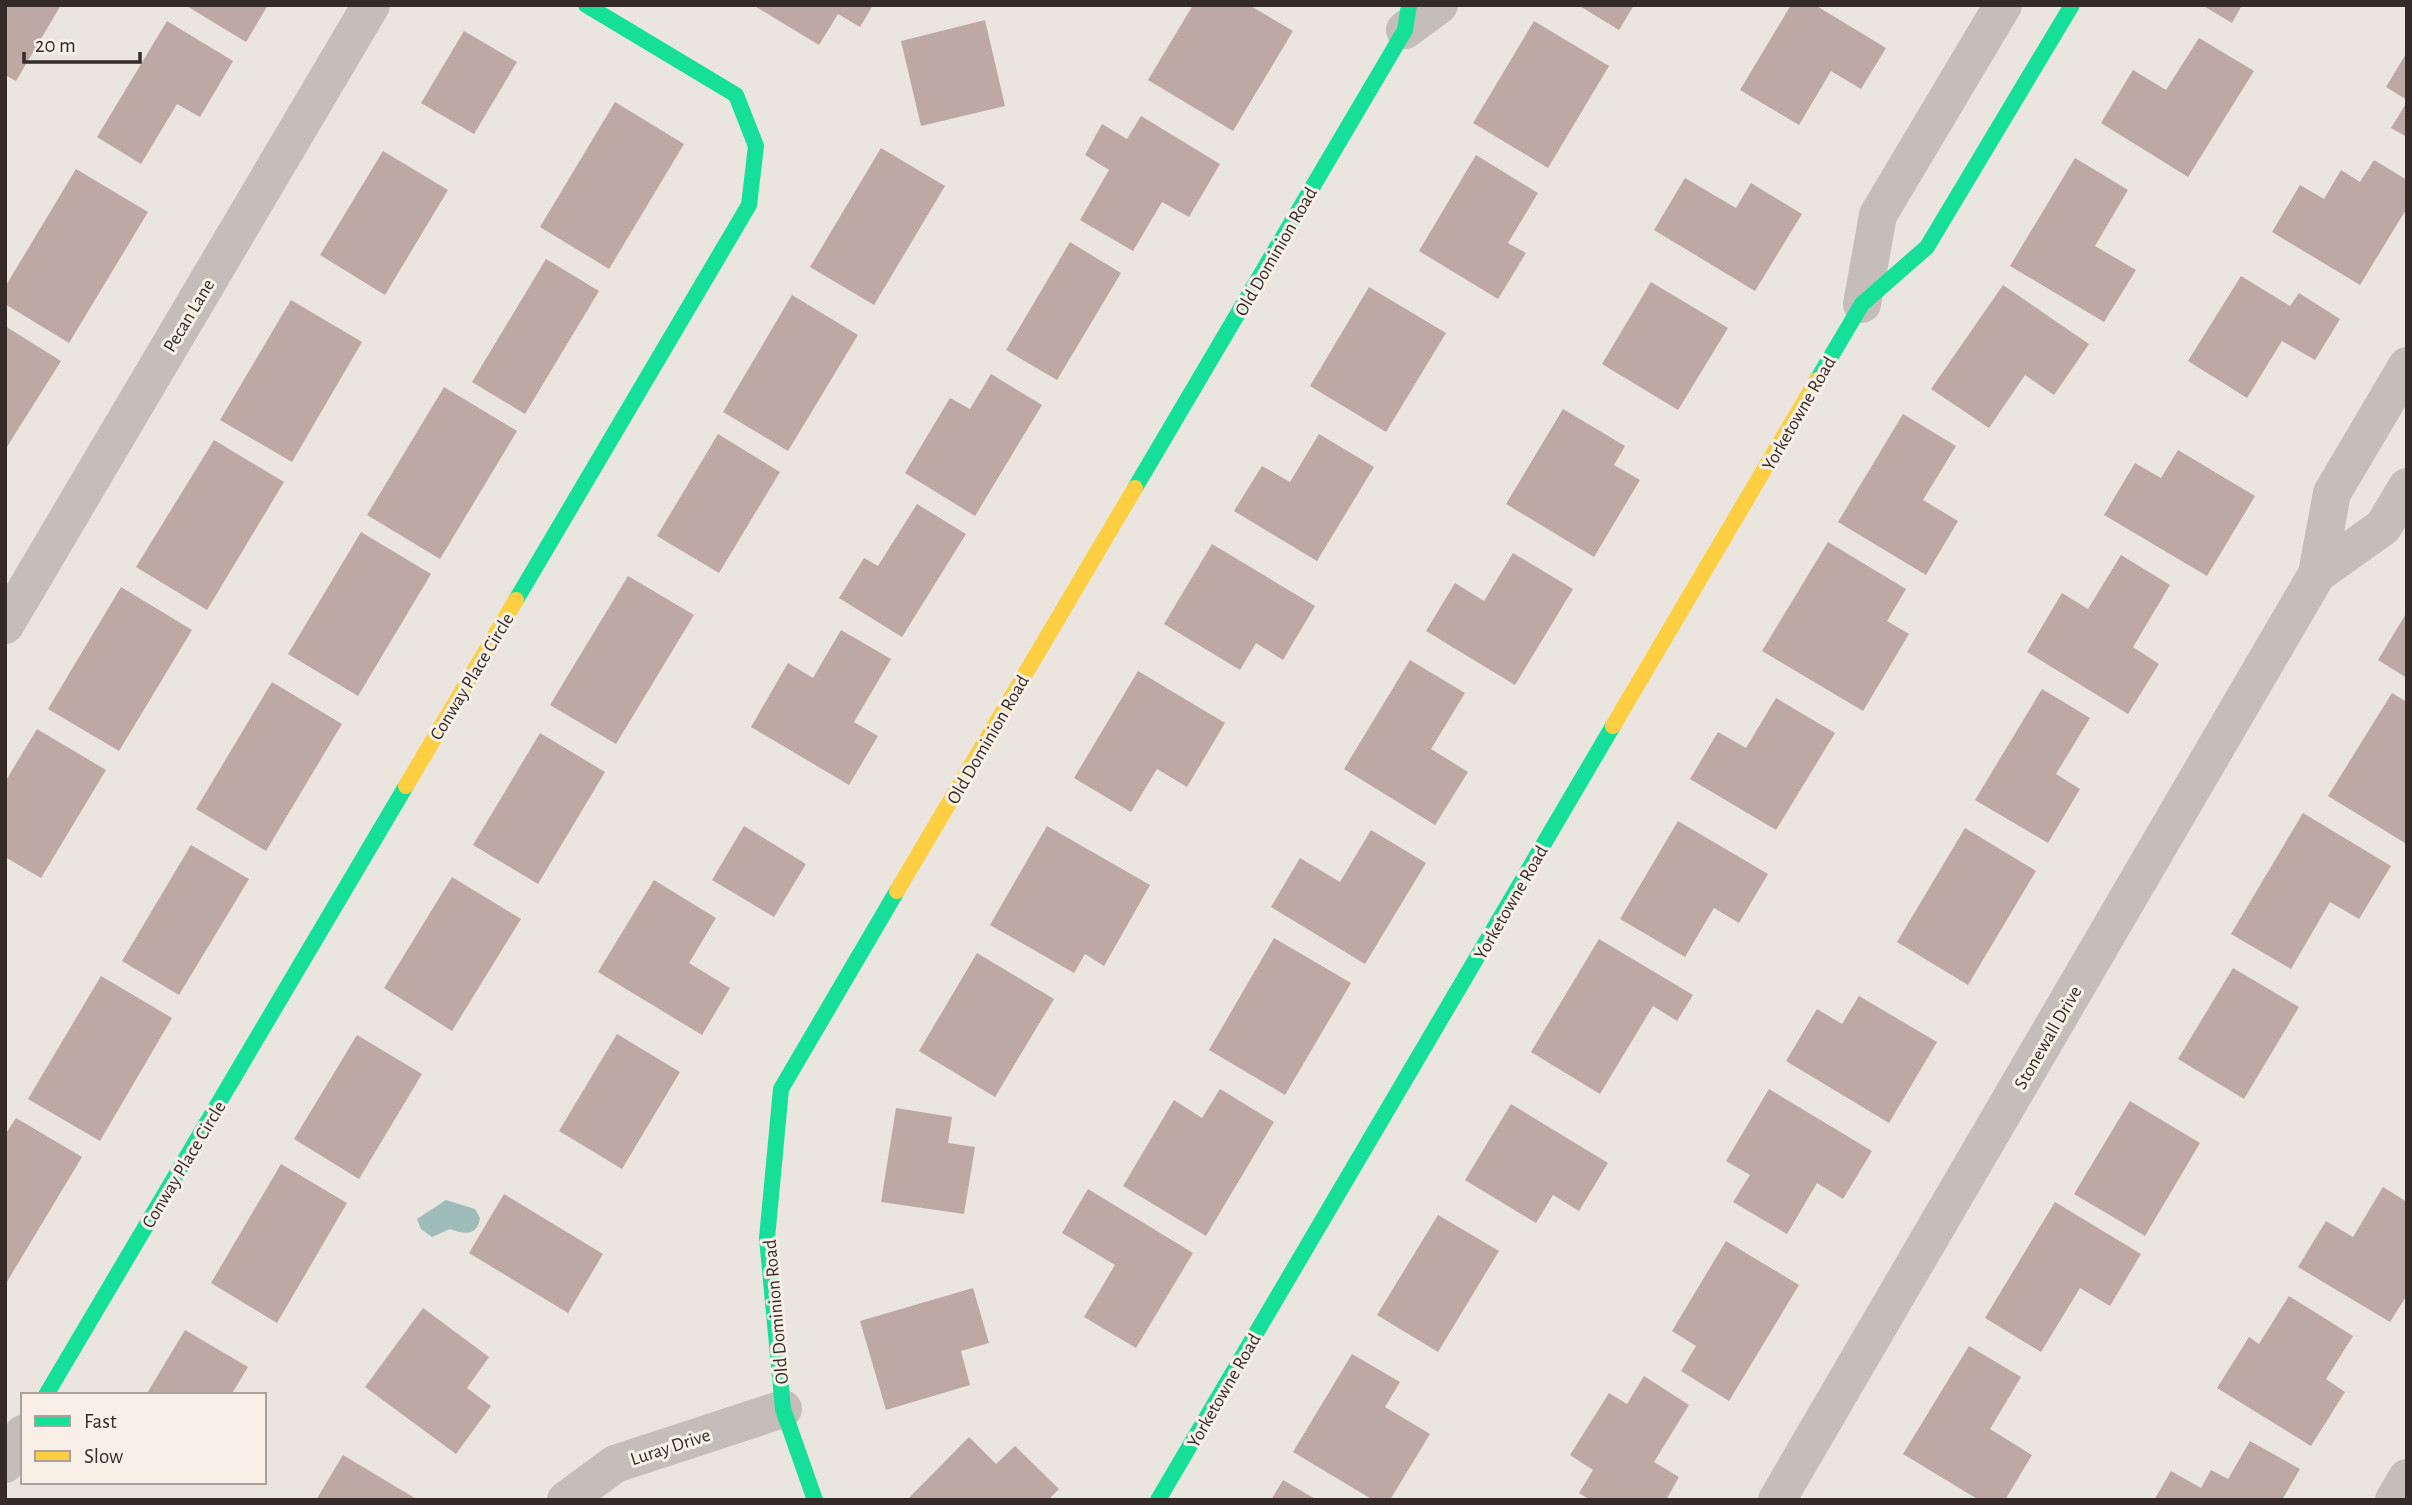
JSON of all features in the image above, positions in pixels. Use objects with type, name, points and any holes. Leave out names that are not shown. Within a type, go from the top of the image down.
[{"type":"street","name":"Pecan Lane","points":[[5,625],[371,5]]},
{"type":"street","name":"Conway Place Circle","points":[[47,1393],[749,205],[756,146],[736,95],[586,5]]},
{"type":"street","name":"Old Dominion Road","points":[[815,1500],[783,1409],[767,1238],[781,1089],[1407,18],[1439,5]]},
{"type":"street","name":"Yorketowne Road","points":[[1862,304],[1878,215],[2003,5]]},
{"type":"street","name":"Yorketowne Road","points":[[1158,1500],[1862,304],[1927,247],[2072,5]]},
{"type":"street","name":"Stonewall Drive","points":[[1777,1500],[2317,574],[2332,493],[2407,366]]},
{"type":"street","name":"Stonewall Drive","points":[[2317,574],[2383,527],[2407,488]]},
{"type":"street","name":"Luray Drive","points":[[566,1500],[614,1464],[783,1409]]},
{"type":"street","points":[[5,1464],[21,1437]]},
{"type":"street","points":[[2394,1500],[2407,1478]]},
{"type":"water","points":[[446,1200],[475,1209],[480,1218],[473,1231],[465,1233],[450,1229],[432,1237],[421,1229],[417,1219]]},
{"type":"building","points":[[5,5],[61,5],[16,81],[5,75]]},
{"type":"building","points":[[185,5],[268,5],[246,42]]},
{"type":"building","points":[[753,5],[873,5],[860,27],[838,14],[819,45]]},
{"type":"building","points":[[1193,5],[1249,5],[1293,31],[1233,131],[1148,80]]},
{"type":"building","points":[[1578,5],[1634,5],[1619,30]]},
{"type":"building","points":[[1791,5],[1815,5],[1886,48],[1861,89],[1831,71],[1799,125],[1740,90]]},
{"type":"building","points":[[2202,5],[2242,5],[2232,23]]},
{"type":"building","points":[[985,20],[1005,106],[921,126],[901,41]]},
{"type":"building","points":[[167,21],[233,61],[200,117],[177,104],[141,164],[97,137]]},
{"type":"building","points":[[1534,21],[1609,66],[1548,168],[1473,123]]},
{"type":"building","points":[[464,31],[517,62],[474,134],[421,103]]},
{"type":"building","points":[[2199,38],[2254,71],[2188,177],[2101,123],[2133,70],[2166,90]]},
{"type":"building","points":[[2407,52],[2407,100],[2386,87]]},
{"type":"building","points":[[615,102],[684,144],[609,269],[540,227]]},
{"type":"building","points":[[2407,102],[2407,137],[2391,128]]},
{"type":"building","points":[[1141,116],[1220,164],[1189,217],[1162,202],[1133,251],[1080,220],[1109,170],[1085,155],[1102,124],[1127,139]]},
{"type":"building","points":[[881,148],[945,186],[874,305],[810,267]]},
{"type":"building","points":[[383,151],[448,190],[385,295],[320,255]]},
{"type":"building","points":[[1476,155],[1538,193],[1508,243],[1526,253],[1498,299],[1419,251]]},
{"type":"building","points":[[2075,158],[2128,190],[2095,246],[2136,270],[2104,322],[2010,266]]},
{"type":"building","points":[[2374,160],[2407,180],[2407,208],[2360,285],[2272,232],[2300,185],[2324,199],[2341,170],[2360,182]]},
{"type":"building","points":[[76,169],[148,212],[69,343],[5,304],[5,287]]},
{"type":"building","points":[[1685,178],[1736,208],[1751,183],[1802,214],[1755,291],[1654,230]]},
{"type":"building","points":[[1070,242],[1121,273],[1057,380],[1006,350]]},
{"type":"building","points":[[546,259],[599,291],[525,414],[472,382]]},
{"type":"building","points":[[2241,276],[2290,306],[2299,293],[2340,319],[2315,360],[2282,341],[2247,398],[2188,361]]},
{"type":"building","points":[[1651,282],[1728,328],[1678,410],[1602,364]]},
{"type":"building","points":[[2003,285],[2089,344],[2054,395],[2025,375],[1989,428],[1931,389]]},
{"type":"building","points":[[1369,287],[1446,333],[1386,432],[1310,386]]},
{"type":"building","points":[[792,295],[858,335],[788,451],[723,412]]},
{"type":"building","points":[[291,300],[362,342],[292,462],[220,420]]},
{"type":"building","points":[[5,326],[61,361],[5,450]]},
{"type":"building","points":[[991,374],[1042,405],[975,516],[905,473],[950,398],[970,409]]},
{"type":"building","points":[[444,387],[517,431],[440,559],[367,515]]},
{"type":"building","points":[[1563,409],[1625,446],[1614,465],[1640,480],[1594,557],[1506,504]]},
{"type":"building","points":[[1903,414],[1956,446],[1923,500],[1958,521],[1926,575],[1838,522]]},
{"type":"building","points":[[718,434],[780,472],[719,573],[657,536]]},
{"type":"building","points":[[1319,434],[1374,467],[1317,561],[1234,511],[1262,466],[1290,482]]},
{"type":"building","points":[[214,440],[284,482],[207,610],[136,567]]},
{"type":"building","points":[[2178,450],[2255,496],[2207,576],[2104,515],[2135,463],[2161,478]]},
{"type":"building","points":[[917,504],[966,534],[902,637],[839,598],[864,558],[878,566]]},
{"type":"building","points":[[361,532],[431,574],[358,696],[288,654]]},
{"type":"building","points":[[1828,542],[1906,589],[1887,621],[1909,634],[1863,711],[1762,651]]},
{"type":"building","points":[[1212,544],[1315,606],[1283,660],[1256,643],[1240,670],[1164,624]]},
{"type":"building","points":[[1513,553],[1573,589],[1515,685],[1426,631],[1455,583],[1484,601]]},
{"type":"building","points":[[2121,555],[2170,585],[2133,647],[2159,664],[2128,714],[2027,652],[2062,593],[2088,609]]},
{"type":"building","points":[[628,576],[694,615],[616,744],[550,705]]},
{"type":"building","points":[[121,587],[192,630],[119,751],[48,709]]},
{"type":"building","points":[[2407,612],[2407,678],[2378,660]]},
{"type":"building","points":[[841,630],[891,659],[854,722],[878,736],[849,785],[751,727],[788,663],[813,678]]},
{"type":"building","points":[[1410,660],[1465,693],[1431,749],[1468,772],[1435,825],[1344,769]]},
{"type":"building","points":[[1138,671],[1225,723],[1187,787],[1157,769],[1131,812],[1074,778]]},
{"type":"building","points":[[272,682],[342,724],[266,851],[196,809]]},
{"type":"building","points":[[2042,689],[2090,718],[2056,774],[2080,789],[2048,843],[1975,800]]},
{"type":"building","points":[[2392,693],[2407,702],[2405,843],[2328,796]]},
{"type":"building","points":[[1776,698],[1835,733],[1776,830],[1690,779],[1718,732],[1746,748]]},
{"type":"building","points":[[37,729],[106,770],[41,878],[5,857],[5,782]]},
{"type":"building","points":[[540,733],[605,772],[538,884],[473,845]]},
{"type":"building","points":[[2303,813],[2391,866],[2359,919],[2330,902],[2291,969],[2231,934]]},
{"type":"building","points":[[1678,821],[1768,874],[1739,923],[1714,908],[1685,957],[1620,919]]},
{"type":"building","points":[[744,826],[806,864],[774,917],[712,880]]},
{"type":"building","points":[[1047,826],[1150,885],[1104,966],[1085,954],[1074,973],[990,925]]},
{"type":"building","points":[[1965,828],[2036,871],[1968,985],[1897,942]]},
{"type":"building","points":[[1371,830],[1426,863],[1365,964],[1271,907],[1300,858],[1340,882]]},
{"type":"building","points":[[191,845],[249,879],[179,995],[122,961]]},
{"type":"building","points":[[452,877],[521,919],[452,1031],[384,988]]},
{"type":"building","points":[[654,880],[716,918],[689,963],[730,988],[702,1035],[598,972]]},
{"type":"building","points":[[1274,938],[1351,983],[1285,1095],[1209,1050]]},
{"type":"building","points":[[1599,939],[1693,995],[1677,1021],[1653,1006],[1600,1094],[1531,1052]]},
{"type":"building","points":[[977,953],[1054,999],[995,1097],[919,1051]]},
{"type":"building","points":[[2233,968],[2299,1007],[2244,1099],[2178,1059]]},
{"type":"building","points":[[101,976],[172,1018],[100,1141],[28,1099]]},
{"type":"building","points":[[1859,996],[1937,1042],[1889,1123],[1786,1061],[1817,1009],[1842,1024]]},
{"type":"building","points":[[617,1034],[680,1072],[622,1169],[559,1131]]},
{"type":"building","points":[[357,1035],[422,1074],[359,1179],[294,1139]]},
{"type":"building","points":[[1220,1089],[1274,1122],[1206,1236],[1123,1186],[1174,1100],[1202,1118]]},
{"type":"building","points":[[1769,1089],[1872,1151],[1843,1199],[1817,1183],[1787,1234],[1733,1202],[1750,1175],[1726,1161]]},
{"type":"building","points":[[2130,1101],[2200,1143],[2145,1236],[2074,1194]]},
{"type":"building","points":[[1511,1104],[1608,1163],[1579,1211],[1553,1195],[1536,1223],[1465,1180]]},
{"type":"building","points":[[896,1108],[952,1117],[948,1143],[975,1147],[964,1214],[881,1202]]},
{"type":"building","points":[[16,1118],[82,1157],[5,1285],[5,1135]]},
{"type":"building","points":[[281,1164],[347,1203],[277,1323],[211,1283]]},
{"type":"building","points":[[2383,1187],[2407,1202],[2407,1295],[2390,1322],[2298,1267],[2326,1221],[2353,1237]]},
{"type":"building","points":[[1088,1189],[1193,1253],[1136,1348],[1084,1317],[1115,1265],[1062,1233]]},
{"type":"building","points":[[504,1194],[603,1254],[568,1313],[469,1253]]},
{"type":"building","points":[[2055,1202],[2141,1254],[2110,1306],[2080,1288],[2041,1352],[1985,1318]]},
{"type":"building","points":[[1438,1215],[1499,1251],[1438,1352],[1377,1315]]},
{"type":"building","points":[[1726,1241],[1799,1285],[1729,1401],[1681,1371],[1696,1346],[1672,1331]]},
{"type":"building","points":[[973,1288],[989,1343],[961,1351],[970,1385],[886,1410],[860,1321]]},
{"type":"building","points":[[2289,1296],[2353,1336],[2326,1379],[2345,1392],[2311,1446],[2217,1388],[2249,1337],[2259,1344]]},
{"type":"building","points":[[423,1308],[489,1357],[467,1388],[491,1406],[456,1454],[365,1387]]},
{"type":"building","points":[[185,1330],[248,1367],[232,1393],[147,1393]]},
{"type":"building","points":[[1969,1346],[2021,1377],[1990,1429],[2032,1455],[2005,1500],[1979,1500],[1903,1454]]},
{"type":"building","points":[[1352,1354],[1400,1382],[1385,1407],[1430,1434],[1390,1500],[1373,1500],[1293,1452]]},
{"type":"building","points":[[1644,1376],[1689,1405],[1654,1462],[1679,1477],[1666,1500],[1590,1500],[1579,1493],[1593,1470],[1570,1455],[1609,1393],[1627,1404]]},
{"type":"building","points":[[969,1437],[996,1464],[1015,1446],[1059,1489],[1048,1500],[907,1500]]},
{"type":"building","points":[[2250,1441],[2300,1469],[2282,1500],[2154,1500],[2171,1471],[2201,1488],[2211,1470],[2228,1479]]},
{"type":"building","points":[[343,1455],[418,1500],[316,1500]]},
{"type":"building","points":[[1283,1480],[1317,1500],[1271,1500]]},
{"type":"traffic: fast","points":[[516,600],[749,205],[756,146],[736,95],[586,5]]},
{"type":"traffic: fast","points":[[1135,488],[1405,30],[1409,5]]},
{"type":"traffic: fast","points":[[1817,380],[1862,304],[1927,247],[2072,5]]},
{"type":"traffic: fast","points":[[1158,1500],[1613,726]]},
{"type":"traffic: fast","points":[[47,1393],[406,786]]},
{"type":"traffic: fast","points":[[815,1500],[783,1409],[767,1238],[781,1089],[897,891]]},
{"type":"traffic: slow","points":[[1613,726],[1817,380]]},
{"type":"traffic: slow","points":[[897,891],[1135,488]]},
{"type":"traffic: slow","points":[[406,786],[516,600]]}]
